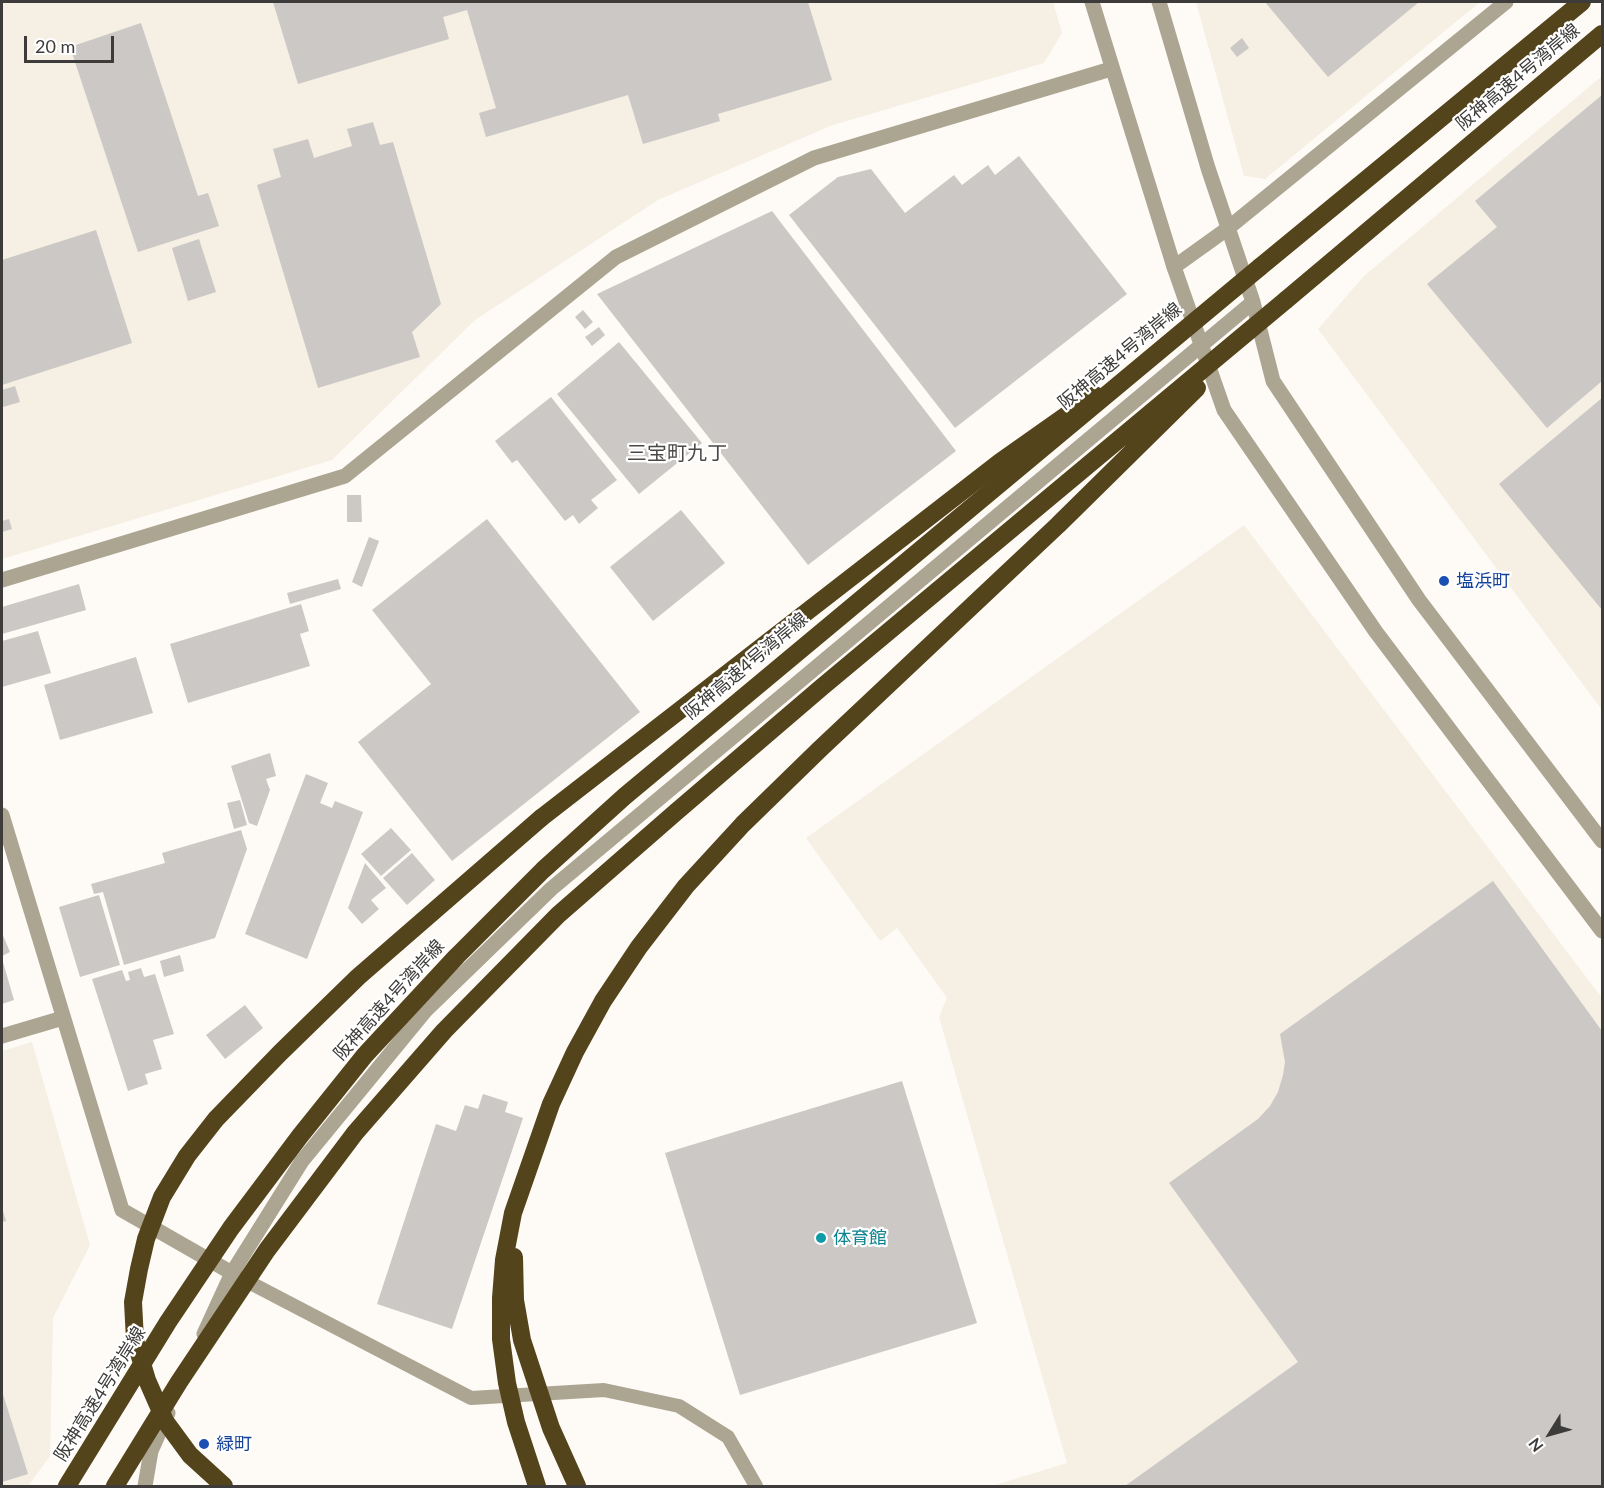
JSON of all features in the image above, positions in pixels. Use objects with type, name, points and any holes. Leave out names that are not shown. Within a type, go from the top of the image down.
[{"type":"highway","name":"阪神高速4号湾岸線","points":[[68,1486],[168,1322],[231,1228],[300,1136],[365,1055],[457,956],[543,870],[625,796],[1582,2]]},
{"type":"highway","name":"阪神高速4号湾岸線","points":[[116,1486],[179,1382],[267,1250],[355,1133],[444,1030],[558,915],[822,687],[1602,34]]},
{"type":"highway","points":[[537,1486],[516,1422],[507,1383],[501,1339],[504,1260],[513,1214],[551,1104],[575,1052],[603,1001],[639,946],[687,886],[743,824],[1058,525],[1286,300]]},
{"type":"highway","points":[[224,1486],[190,1455],[165,1420],[147,1380],[135,1340],[133,1302],[146,1239],[162,1197],[187,1156],[216,1119],[358,977],[541,818],[1000,462],[1167,344]]},
{"type":"highway","points":[[529,1164],[518,1214],[514,1256],[515,1300],[522,1340],[534,1382],[550,1428],[577,1486]]},
{"type":"street","points":[[1092,2],[1174,267],[1224,410],[1376,632],[1602,931]]},
{"type":"street","points":[[1159,2],[1227,229],[1253,303],[1273,381],[1419,600],[1602,841]]},
{"type":"street","points":[[1174,267],[1227,229],[1506,2]]},
{"type":"street","points":[[2,580],[345,476],[616,257],[814,158],[1111,69]]},
{"type":"street","points":[[145,1486],[151,1451],[232,1273],[302,1161],[426,1010],[551,889],[1253,303]]},
{"type":"street","points":[[2,815],[122,1210],[232,1273]]},
{"type":"street","points":[[2,1036],[63,1018]]},
{"type":"lane","points":[[232,1273],[471,1398],[604,1390],[679,1406],[728,1437],[756,1486]]},
{"type":"shaded area","points":[[2,2],[1053,2],[1062,33],[1044,63],[833,125],[658,200],[475,320],[332,460],[2,559]]},
{"type":"shaded area","points":[[1196,2],[1480,2],[1265,179],[1244,176]]},
{"type":"shaded area","points":[[1602,76],[1602,710],[1318,329],[1364,276]]},
{"type":"shaded area","points":[[1244,525],[1602,998],[1602,1486],[992,1486],[1067,1463],[939,1017],[947,998],[897,928],[880,941],[806,838]]},
{"type":"shaded area","points":[[32,1042],[90,1245],[53,1318],[50,1456],[28,1486],[2,1486],[2,1051]]},
{"type":"building","points":[[273,2],[808,2],[832,80],[718,114],[720,121],[643,144],[628,95],[486,137],[479,113],[496,108],[467,10],[443,17],[449,39],[298,84]]},
{"type":"building","points":[[1265,2],[1419,2],[1328,77]]},
{"type":"building","points":[[141,23],[198,196],[208,193],[219,226],[138,252],[70,47]]},
{"type":"building","points":[[1242,38],[1249,48],[1237,57],[1230,48]]},
{"type":"building","points":[[1602,95],[1602,381],[1547,428],[1427,284],[1497,227],[1475,201]]},
{"type":"building","points":[[373,122],[380,145],[393,142],[441,304],[412,332],[420,357],[318,388],[257,185],[281,177],[273,149],[308,139],[314,158],[352,146],[347,129]]},
{"type":"building","points":[[1019,156],[1127,294],[955,428],[789,215],[838,177],[871,169],[905,213],[954,175],[962,185],[988,165],[995,175]]},
{"type":"building","points":[[772,211],[956,451],[808,565],[597,294]]},
{"type":"building","points":[[96,230],[132,343],[2,385],[2,260]]},
{"type":"building","points":[[199,239],[216,292],[188,301],[172,248]]},
{"type":"building","points":[[583,310],[593,322],[585,329],[575,317]]},
{"type":"building","points":[[599,327],[605,335],[592,346],[585,337]]},
{"type":"building","points":[[619,342],[702,443],[639,494],[557,394]]},
{"type":"building","points":[[15,386],[20,402],[3,407],[2,390]]},
{"type":"building","points":[[551,397],[617,480],[591,500],[598,508],[579,524],[573,515],[565,521],[517,460],[512,463],[495,441]]},
{"type":"building","points":[[1602,398],[1602,610],[1499,484]]},
{"type":"building","points":[[347,495],[361,495],[362,522],[347,522]]},
{"type":"building","points":[[681,510],[725,563],[653,621],[610,567]]},
{"type":"building","points":[[9,519],[12,529],[2,532],[2,521]]},
{"type":"building","points":[[487,519],[640,712],[452,861],[358,742],[431,684],[372,610]]},
{"type":"building","points":[[369,537],[379,541],[362,587],[352,582]]},
{"type":"building","points":[[338,579],[341,589],[290,604],[287,593]]},
{"type":"building","points":[[79,584],[86,610],[2,634],[2,607]]},
{"type":"building","points":[[301,604],[309,631],[300,634],[310,666],[188,703],[170,644]]},
{"type":"building","points":[[38,631],[51,673],[2,687],[2,641]]},
{"type":"building","points":[[136,657],[153,713],[60,740],[44,685]]},
{"type":"building","points":[[270,753],[276,776],[266,779],[270,790],[257,826],[249,823],[231,766]]},
{"type":"building","points":[[306,774],[328,783],[320,803],[332,808],[335,801],[363,812],[307,959],[245,934]]},
{"type":"building","points":[[240,800],[247,825],[234,829],[227,803]]},
{"type":"building","points":[[391,828],[411,850],[381,876],[361,854]]},
{"type":"building","points":[[241,830],[247,849],[215,938],[124,965],[103,892],[94,894],[91,884],[165,863],[162,853]]},
{"type":"building","points":[[412,853],[435,880],[407,905],[383,878]]},
{"type":"building","points":[[365,863],[386,888],[371,900],[379,909],[362,924],[348,908]]},
{"type":"building","points":[[1493,881],[1602,1031],[1602,1486],[1125,1486],[1298,1362],[1169,1183],[1258,1119],[1270,1106],[1278,1092],[1285,1062],[1280,1034]]},
{"type":"building","points":[[99,895],[120,965],[80,977],[59,907]]},
{"type":"building","points":[[2,933],[10,952],[2,956]]},
{"type":"building","points":[[180,955],[184,971],[164,977],[160,961]]},
{"type":"building","points":[[2,963],[14,1000],[2,1004]]},
{"type":"building","points":[[141,968],[144,977],[155,974],[174,1034],[153,1040],[162,1069],[145,1074],[148,1084],[128,1091],[92,979],[122,970],[126,981],[130,980],[128,972]]},
{"type":"building","points":[[245,1005],[263,1028],[225,1059],[206,1035]]},
{"type":"building","name":"体育館","points":[[902,1081],[977,1323],[740,1395],[665,1153]]},
{"type":"building","points":[[483,1094],[508,1102],[505,1112],[523,1118],[452,1329],[377,1304],[436,1124],[456,1131],[465,1105],[478,1109]]},
{"type":"building","points":[[2,1208],[6,1221],[2,1222]]},
{"type":"building","points":[[2,1391],[28,1474],[2,1482]]},
{"type":"place","name":"塩浜町","points":[[1444,581]]},
{"type":"place","name":"体育館","points":[[821,1238]]},
{"type":"place","name":"緑町","points":[[204,1444]]},
{"type":"district","name":"三宝町九丁","points":[[677,454]]}]
